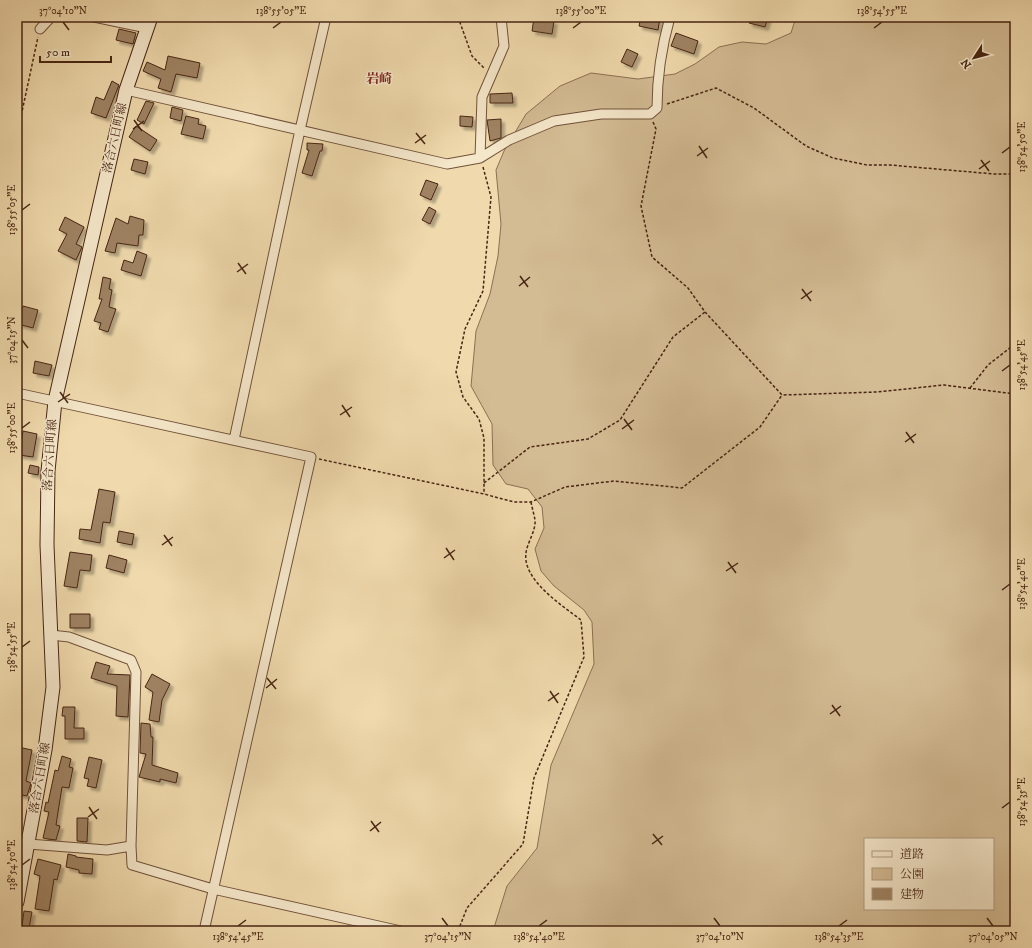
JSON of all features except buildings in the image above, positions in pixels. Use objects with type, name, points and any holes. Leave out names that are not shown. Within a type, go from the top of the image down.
[{"type":"main road","name":"落合六日町線","points":[[17,902],[23,844],[46,750],[53,687],[47,545],[48,471],[55,401],[126,90],[149,22]]},
{"type":"street","points":[[40,29],[52,17]]},
{"type":"street","points":[[94,17],[149,22]]},
{"type":"street","points":[[234,440],[300,130],[326,17]]},
{"type":"street","points":[[480,158],[482,97],[504,46],[501,17]]},
{"type":"street","points":[[126,90],[447,164],[480,158],[509,140],[554,121],[601,114],[653,111],[661,52],[670,17]]},
{"type":"street","points":[[17,393],[311,457],[204,931]]},
{"type":"street","points":[[51,635],[69,637],[130,660],[136,672],[131,846],[132,865],[213,889],[401,931]]},
{"type":"street","points":[[23,844],[107,850],[131,846]]},
{"type":"path","points":[[458,17],[472,56],[492,75]]},
{"type":"path","points":[[17,135],[40,29]]},
{"type":"path","points":[[1015,174],[994,174],[890,165],[867,165],[833,158],[806,146],[754,108],[716,88],[653,111],[656,129],[642,206],[652,257],[688,288],[705,312],[782,395],[877,392],[944,385],[1015,394]]},
{"type":"path","points":[[480,158],[490,197],[483,291],[465,329],[456,372],[463,397],[479,419],[484,438],[484,494]]},
{"type":"path","points":[[484,483],[530,447],[588,439],[620,420],[673,337],[705,312]]},
{"type":"path","points":[[970,388],[988,365],[1015,344]]},
{"type":"path","points":[[311,457],[484,494],[514,502],[531,502],[565,487],[614,481],[682,488],[760,427],[782,395]]},
{"type":"path","points":[[458,931],[467,908],[523,844],[534,778],[584,657],[581,620],[556,600],[528,571],[525,554],[535,522],[531,502]]},
{"type":"green space","points":[[796,17],[1015,17],[1015,931],[493,931],[507,886],[537,848],[551,765],[594,664],[592,622],[584,610],[554,586],[541,571],[535,549],[544,528],[542,507],[528,489],[506,484],[493,465],[492,424],[471,386],[476,331],[490,294],[498,256],[501,224],[496,170],[504,151],[526,114],[560,86],[591,73],[638,79],[675,74],[695,64],[719,47],[742,42],[766,44],[791,33]]},
{"type":"district","name":"岩崎","points":[[379,79]]}]
